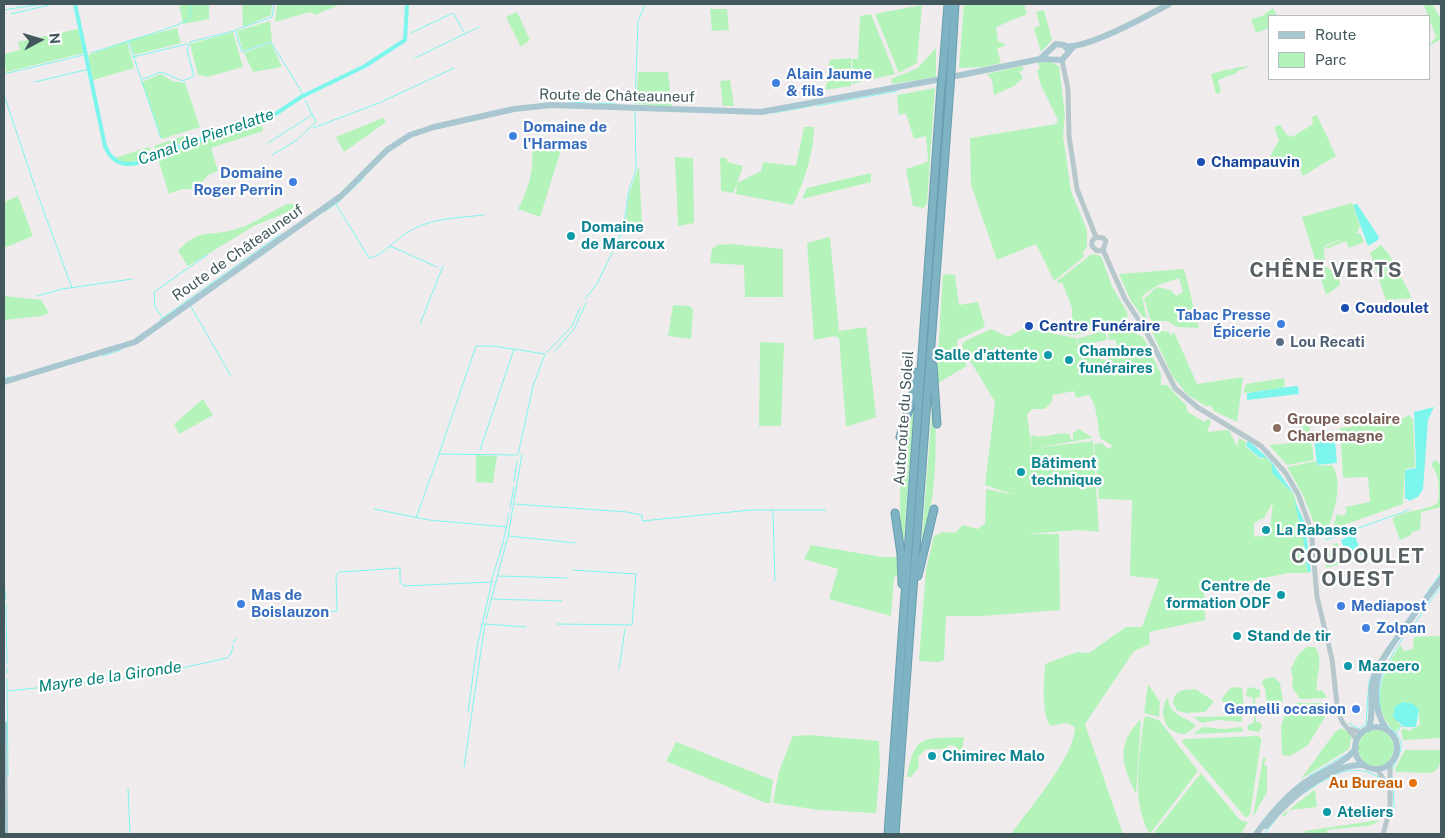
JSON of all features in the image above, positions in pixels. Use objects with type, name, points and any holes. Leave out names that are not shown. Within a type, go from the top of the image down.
[{"type":"highway","name":"Autoroute du Soleil","points":[[948,4],[950,72]]},
{"type":"highway","name":"Autoroute du Soleil","points":[[896,834],[924,332],[955,4]]},
{"type":"highway","name":"Autoroute du Soleil","points":[[888,834],[936,274],[946,87]]},
{"type":"highway","points":[[936,274],[939,289],[933,362],[937,424]]},
{"type":"highway","points":[[900,437],[913,394],[924,332]]},
{"type":"highway","points":[[907,616],[934,509]]},
{"type":"highway","points":[[896,513],[907,616]]},
{"type":"main road","points":[[950,72],[1040,59],[1053,58],[1062,60],[1069,49],[1121,28],[1169,4]]},
{"type":"main road","points":[[1040,59],[1056,44],[1069,49]]},
{"type":"main road","points":[[1050,51],[1053,58]]},
{"type":"main road","name":"Route de Châteauneuf","points":[[4,384],[135,342],[341,196],[387,150],[417,132],[514,110],[550,105],[771,111],[936,80]]},
{"type":"main road","points":[[1364,765],[1358,757],[1356,748],[1357,740],[1371,722],[1370,699],[1372,681],[1382,662],[1441,579]]},
{"type":"main road","points":[[1382,662],[1375,699],[1378,713],[1386,730]]},
{"type":"main road","points":[[4,724],[5,834]]},
{"type":"main road","points":[[1261,834],[1284,806],[1311,785],[1345,768],[1364,765],[1377,769],[1390,764],[1396,756],[1397,746],[1393,736],[1386,730],[1377,727],[1365,731]]},
{"type":"main road","points":[[1256,834],[1270,814],[1293,791],[1346,758],[1356,748]]},
{"type":"street","points":[[1062,60],[1068,89],[1069,136],[1077,189],[1096,237]]},
{"type":"street","points":[[1096,237],[1092,241],[1092,246],[1097,251],[1103,250]]},
{"type":"street","points":[[1096,237],[1103,238],[1106,241],[1103,250],[1125,299],[1140,322],[1140,326],[1146,330],[1175,388],[1197,407],[1261,446],[1284,472],[1298,494],[1308,521],[1312,540],[1317,597],[1332,659],[1338,713],[1343,723],[1350,729],[1357,740]]},
{"type":"street","points":[[1350,729],[1365,731]]},
{"type":"street","points":[[1383,834],[1389,816],[1390,764]]},
{"type":"street","points":[[1377,769],[1385,778],[1389,791]]},
{"type":"green space","points":[[179,4],[209,4],[209,19],[183,24]]},
{"type":"green space","points":[[242,4],[272,4],[271,15],[243,27]]},
{"type":"green space","points":[[277,4],[339,5],[315,15],[310,12],[275,22]]},
{"type":"green space","points":[[964,4],[1024,4],[1027,14],[996,27],[998,41],[1015,49],[1006,45],[997,49],[1001,63],[983,67],[959,68]]},
{"type":"green space","points":[[1432,4],[1441,19],[1441,39],[1430,45],[1436,37],[1430,21],[1430,15],[1428,15],[1424,5]]},
{"type":"green space","points":[[922,5],[917,63],[899,73],[875,14]]},
{"type":"green space","points":[[1273,8],[1276,15],[1268,15],[1268,28],[1256,33],[1251,19],[1262,16]]},
{"type":"green space","points":[[710,9],[727,9],[729,30],[712,31]]},
{"type":"green space","points":[[1044,10],[1052,40],[1041,52],[1034,28],[1040,26],[1036,12]]},
{"type":"green space","points":[[517,12],[530,40],[521,47],[506,17]]},
{"type":"green space","points":[[871,14],[895,74],[852,84],[852,59],[858,59],[860,16]]},
{"type":"green space","points":[[270,21],[272,41],[243,51],[237,31]]},
{"type":"green space","points":[[177,28],[181,43],[134,55],[129,40]]},
{"type":"green space","points":[[78,29],[84,53],[6,72],[4,54],[20,50],[18,42]]},
{"type":"green space","points":[[233,32],[243,67],[207,77],[198,75],[190,44]]},
{"type":"green space","points":[[127,41],[134,68],[93,80],[88,55]]},
{"type":"green space","points":[[271,43],[282,67],[253,72],[244,53]]},
{"type":"green space","points":[[936,48],[936,77],[892,84],[891,79],[918,68]]},
{"type":"green space","points":[[851,58],[851,86],[825,90],[831,66],[828,65],[830,60]]},
{"type":"green space","points":[[1048,61],[1059,66],[1065,115],[1063,136],[1071,191],[1087,230],[1087,246],[1083,252],[1084,257],[1054,281],[1036,244],[997,260],[971,185],[970,138],[1056,124],[1058,120],[1040,83],[1037,70],[1040,69],[1038,62]]},
{"type":"green space","points":[[1022,66],[1024,69],[1019,72],[1023,78],[1014,86],[994,95],[992,80],[987,74]]},
{"type":"green space","points":[[1247,66],[1237,71],[1237,73],[1218,80],[1221,92],[1216,94],[1211,74],[1229,69],[1231,72],[1230,69]]},
{"type":"green space","points":[[638,72],[668,72],[672,107],[636,104]]},
{"type":"green space","points":[[161,74],[172,81],[185,83],[200,127],[162,139],[142,82]]},
{"type":"green space","points":[[730,80],[734,106],[723,106],[720,81]]},
{"type":"green space","points":[[935,88],[927,204],[923,208],[913,206],[906,169],[927,162],[926,136],[914,139],[906,113],[899,115],[897,95]]},
{"type":"green space","points":[[1317,115],[1336,156],[1303,176],[1295,159],[1271,168],[1269,159],[1279,140],[1274,127],[1280,125],[1287,135],[1292,137],[1313,124],[1312,117]]},
{"type":"green space","points":[[260,117],[263,131],[211,148],[218,171],[208,175],[195,191],[185,189],[169,194],[154,146],[186,135],[189,141]]},
{"type":"green space","points":[[383,118],[386,122],[344,152],[336,137]]},
{"type":"green space","points":[[804,127],[814,127],[814,137],[801,187],[793,205],[736,194],[737,184],[733,193],[721,191],[720,158],[727,158],[727,162],[743,166],[737,183],[761,171],[763,162],[796,166]]},
{"type":"green space","points":[[149,147],[156,156],[127,163],[114,158]]},
{"type":"green space","points":[[532,150],[561,150],[540,217],[518,209],[530,181]]},
{"type":"green space","points":[[675,157],[693,158],[694,223],[678,226]]},
{"type":"green space","points":[[639,166],[642,224],[636,227],[625,225],[629,194]]},
{"type":"green space","points":[[871,173],[871,182],[802,199],[807,188]]},
{"type":"green space","points":[[18,196],[33,236],[4,248],[4,202]]},
{"type":"green space","points":[[1352,203],[1360,226],[1356,234],[1360,233],[1364,242],[1349,248],[1346,241],[1326,249],[1325,247],[1345,238],[1324,246],[1325,266],[1339,275],[1340,285],[1326,295],[1302,217]]},
{"type":"green space","points":[[287,204],[300,204],[302,206],[254,226],[188,266],[178,251],[198,236],[239,228]]},
{"type":"green space","points":[[830,237],[839,331],[866,327],[876,417],[849,426],[846,426],[839,338],[834,336],[814,340],[807,243]]},
{"type":"green space","points":[[731,244],[783,249],[783,297],[745,297],[744,265],[710,263],[712,249],[717,245]]},
{"type":"green space","points":[[1381,245],[1390,256],[1412,298],[1386,300],[1370,253]]},
{"type":"green space","points":[[1092,254],[1101,256],[1112,286],[1127,312],[1128,321],[1075,335],[1061,333],[1060,328],[1065,329],[1072,324],[1072,308],[1062,282],[1059,284],[1057,281]]},
{"type":"green space","points":[[1184,269],[1199,328],[1177,327],[1168,321],[1152,321],[1150,318],[1144,299],[1157,287],[1171,290],[1176,296],[1183,292],[1179,278],[1158,285],[1142,296],[1146,321],[1131,301],[1119,274]]},
{"type":"green space","points":[[943,274],[955,275],[959,305],[978,302],[985,327],[957,340],[957,347],[967,366],[938,383],[937,370]]},
{"type":"green space","points":[[4,296],[41,300],[49,313],[41,316],[4,320]]},
{"type":"green space","points":[[673,305],[690,306],[693,310],[691,339],[668,336]]},
{"type":"green space","points":[[1134,327],[1137,334],[1143,337],[1161,374],[1161,385],[1167,385],[1186,405],[1188,412],[1204,422],[1208,419],[1211,421],[1207,432],[1229,430],[1237,447],[1239,438],[1247,443],[1245,446],[1260,459],[1266,457],[1272,464],[1272,473],[1294,494],[1304,535],[1305,561],[1308,573],[1288,573],[1204,591],[1205,620],[1149,632],[1150,644],[1134,651],[1085,724],[1123,834],[1011,834],[1050,782],[1068,752],[1073,739],[1075,727],[1067,723],[1050,726],[1047,719],[1044,695],[1045,664],[1077,652],[1089,653],[1126,627],[1142,627],[1159,579],[1130,576],[1132,500],[1099,499],[1094,444],[1102,443],[1108,449],[1113,446],[1100,438],[1096,410],[1092,400],[1089,395],[1076,398],[1074,391],[1053,395],[1052,401],[1045,409],[1032,409],[1027,415],[1032,449],[1031,435],[1042,437],[1065,433],[1070,434],[1071,440],[1073,440],[1073,433],[1079,429],[1093,438],[1035,448],[1093,441],[1099,532],[1079,530],[1026,534],[1059,534],[1060,610],[982,616],[946,616],[944,660],[939,662],[919,661],[926,570],[934,536],[943,532],[955,533],[963,525],[978,529],[985,524],[986,489],[1015,495],[985,485],[995,402],[962,345],[965,341],[991,329],[1008,337],[1024,328],[1076,338],[1084,368],[1077,339],[1105,330],[1107,340],[1087,344],[1089,354],[1107,361],[1111,354],[1111,347],[1117,345],[1115,340],[1109,340],[1107,330]],"holes":[[[1273,502],[1269,535],[1254,537],[1254,523],[1264,518]]]},
{"type":"green space","points":[[1151,330],[1170,332],[1170,336],[1174,332],[1197,384],[1243,377],[1237,422],[1212,410],[1213,408],[1208,405],[1207,407],[1188,395],[1173,377]]},
{"type":"green space","points":[[760,342],[783,343],[784,346],[781,426],[759,426]]},
{"type":"green space","points":[[1284,378],[1285,385],[1283,388],[1243,393],[1246,384]]},
{"type":"green space","points":[[915,396],[903,551],[900,511],[901,473],[906,435]]},
{"type":"green space","points":[[933,397],[936,455],[933,494],[921,551]]},
{"type":"green space","points":[[203,399],[213,415],[179,434],[174,424]]},
{"type":"green space","points":[[1409,415],[1413,420],[1415,467],[1405,469],[1403,504],[1332,529],[1337,514],[1344,516],[1347,511],[1345,507],[1370,502],[1368,477],[1343,478],[1340,428],[1397,421]]},
{"type":"green space","points":[[1309,421],[1314,460],[1287,465],[1269,445],[1305,442],[1302,423]]},
{"type":"green space","points":[[476,455],[497,456],[493,483],[476,482]]},
{"type":"green space","points":[[1436,460],[1441,465],[1441,507],[1421,512],[1420,530],[1412,532],[1411,535],[1400,540],[1393,518],[1404,513],[1430,507],[1438,502],[1438,483],[1432,466],[1433,461]]},
{"type":"green space","points":[[1316,461],[1317,466],[1332,465],[1336,472],[1337,497],[1328,530],[1319,529],[1314,523],[1303,495],[1287,467]]},
{"type":"green space","points":[[1338,543],[1338,565],[1326,568],[1328,552],[1334,544]]},
{"type":"green space","points":[[811,545],[882,557],[898,557],[898,575],[894,577],[891,616],[829,599],[838,569],[804,559]]},
{"type":"green space","points":[[1441,636],[1441,738],[1403,740],[1401,731],[1404,728],[1409,731],[1421,724],[1419,721],[1419,709],[1397,722],[1401,725],[1395,732],[1387,722],[1382,711],[1380,700],[1383,678],[1400,645],[1404,651],[1413,649],[1414,637]]},
{"type":"green space","points":[[1307,647],[1315,647],[1318,652],[1320,663],[1317,691],[1322,690],[1327,698],[1300,699],[1292,687],[1291,668],[1298,655]]},
{"type":"green space","points":[[1274,677],[1280,683],[1283,701],[1267,705],[1265,689],[1262,684],[1263,679]]},
{"type":"green space","points":[[1148,684],[1160,702],[1159,717],[1144,713]]},
{"type":"green space","points":[[1250,687],[1260,690],[1260,697],[1255,698],[1256,722],[1260,722],[1262,726],[1259,732],[1248,730],[1248,725],[1254,722],[1253,698],[1246,696],[1247,689]]},
{"type":"green space","points":[[1230,688],[1242,688],[1244,709],[1240,712],[1221,700]]},
{"type":"green space","points":[[1195,689],[1214,701],[1205,712],[1187,713],[1177,711],[1173,702],[1178,692]]},
{"type":"green space","points":[[1168,697],[1174,712],[1196,726],[1186,734],[1173,731],[1165,722],[1163,709]]},
{"type":"green space","points":[[1295,703],[1326,703],[1325,717],[1308,745],[1290,756],[1282,755],[1281,726],[1286,711],[1291,709]]},
{"type":"green space","points":[[1147,716],[1160,721],[1198,771],[1150,834],[1140,807],[1138,792],[1140,747],[1144,718]]},
{"type":"green space","points":[[1242,716],[1242,722],[1218,720],[1202,723],[1193,717]]},
{"type":"green space","points":[[1141,719],[1136,794],[1127,774],[1124,747],[1133,728]]},
{"type":"green space","points":[[1203,727],[1224,729],[1242,727],[1243,732],[1193,734]]},
{"type":"green space","points":[[1341,728],[1352,735],[1349,749],[1301,779],[1335,732]]},
{"type":"green space","points":[[1376,730],[1383,731],[1389,735],[1393,741],[1393,755],[1389,761],[1383,765],[1376,766],[1369,765],[1363,761],[1359,755],[1358,748],[1359,741],[1363,735],[1369,731]]},
{"type":"green space","points":[[809,735],[879,741],[880,767],[876,813],[819,810],[773,803],[779,771],[793,736]]},
{"type":"green space","points":[[1258,736],[1261,738],[1261,742],[1250,814],[1246,818],[1182,742],[1184,739]]},
{"type":"green space","points":[[964,737],[962,750],[956,750],[956,746],[948,745],[947,749],[926,749],[918,757],[919,767],[911,777],[907,777],[914,752],[923,741]]},
{"type":"green space","points":[[676,742],[773,780],[770,803],[666,761]]},
{"type":"green space","points":[[1405,750],[1441,750],[1439,767],[1431,773],[1396,772],[1395,769]]},
{"type":"green space","points":[[1263,758],[1266,758],[1264,766],[1267,766],[1267,792],[1253,817]]},
{"type":"green space","points":[[1201,773],[1240,820],[1248,822],[1241,834],[1153,834]]},
{"type":"green space","points":[[1318,787],[1315,790],[1317,807],[1289,810],[1285,816],[1281,816]]},
{"type":"green space","points":[[1380,820],[1372,825],[1327,830],[1327,834],[1305,834],[1305,831]]},
{"type":"water","points":[[1357,204],[1379,237],[1378,240],[1368,246],[1353,205]]},
{"type":"water","points":[[1298,386],[1299,394],[1247,400],[1247,393]]},
{"type":"water","points":[[1434,407],[1428,420],[1423,489],[1418,497],[1409,501],[1405,499],[1405,470],[1416,468],[1414,412]]},
{"type":"water","points":[[1313,431],[1334,431],[1337,463],[1317,465]]},
{"type":"water","points":[[1248,440],[1271,461],[1294,494],[1272,473],[1272,464],[1266,457],[1260,458],[1246,446]]},
{"type":"water","points":[[1294,499],[1305,523],[1311,572],[1308,572],[1304,554],[1306,552]]},
{"type":"water","points":[[1354,534],[1362,554],[1352,557],[1346,555],[1341,540]]},
{"type":"water","points":[[1404,702],[1413,704],[1419,709],[1416,727],[1404,727],[1393,717],[1395,706]]},
{"type":"waterway","points":[[4,10],[41,4]]},
{"type":"waterway","points":[[11,14],[53,4]]},
{"type":"waterway","name":"Canal de Pierrelatte","points":[[75,4],[105,146],[113,158],[123,164],[156,158],[175,148],[271,117],[301,97],[365,66],[405,40],[407,4]]},
{"type":"waterway","points":[[91,53],[184,22],[190,17],[190,4]]},
{"type":"waterway","points":[[274,4],[272,17],[235,30],[242,52],[271,42],[303,94]]},
{"type":"waterway","name":"Mayre de la Gironde","points":[[635,104],[638,22],[645,4]]},
{"type":"waterway","points":[[411,33],[453,13],[464,32]]},
{"type":"waterway","points":[[415,58],[479,27]]},
{"type":"waterway","points":[[143,79],[161,72],[183,81],[194,76],[187,50],[190,42],[234,31]]},
{"type":"waterway","points":[[128,40],[161,138]]},
{"type":"waterway","points":[[133,57],[187,44]]},
{"type":"waterway","points":[[4,74],[83,55]]},
{"type":"waterway","points":[[313,128],[379,103],[454,68]]},
{"type":"waterway","points":[[35,82],[89,69]]},
{"type":"waterway","points":[[816,106],[897,91]]},
{"type":"waterway","points":[[4,95],[35,187]]},
{"type":"waterway","points":[[272,155],[297,140],[316,122],[305,100]]},
{"type":"waterway","points":[[567,102],[591,103]]},
{"type":"waterway","points":[[596,103],[616,104]]},
{"type":"waterway","points":[[772,113],[812,106]]},
{"type":"waterway","name":"Mayre de la Gironde","points":[[585,299],[597,284],[623,230],[629,190],[636,170],[635,110]]},
{"type":"waterway","points":[[268,143],[312,115]]},
{"type":"waterway","points":[[346,195],[364,178]]},
{"type":"waterway","points":[[36,190],[72,288]]},
{"type":"waterway","points":[[324,212],[341,200]]},
{"type":"waterway","points":[[336,204],[369,258],[384,251],[403,235],[417,227],[444,219],[484,215]]},
{"type":"waterway","points":[[160,320],[281,234]]},
{"type":"waterway","points":[[390,246],[437,267]]},
{"type":"waterway","points":[[162,317],[155,307],[154,292],[207,255]]},
{"type":"waterway","points":[[420,324],[443,266]]},
{"type":"waterway","points":[[37,296],[62,289],[132,279]]},
{"type":"waterway","name":"Mayre de la Gironde","points":[[555,351],[574,329],[586,303]]},
{"type":"waterway","points":[[190,305],[231,376]]},
{"type":"waterway","name":"Mayre de la Gironde","points":[[547,352],[572,326],[580,308]]},
{"type":"waterway","points":[[516,455],[439,454],[476,346],[493,346],[545,354],[533,386],[518,455]]},
{"type":"waterway","points":[[480,450],[514,349]]},
{"type":"waterway","points":[[102,356],[121,350]]},
{"type":"waterway","points":[[4,378],[11,377]]},
{"type":"waterway","points":[[416,518],[439,454]]},
{"type":"waterway","name":"Mayre de la Gironde","points":[[486,619],[508,536],[522,454]]},
{"type":"waterway","name":"Mayre de la Gironde","points":[[514,481],[517,461]]},
{"type":"waterway","name":"Mayre de la Gironde","points":[[510,508],[514,487]]},
{"type":"waterway","points":[[515,504],[627,512],[642,515],[642,521],[751,510],[826,510]]},
{"type":"waterway","points":[[374,509],[429,520],[507,527]]},
{"type":"waterway","points":[[773,510],[775,581]]},
{"type":"waterway","points":[[1325,540],[1409,510]]},
{"type":"waterway","name":"Mayre de la Gironde","points":[[257,620],[262,615],[337,611],[336,575],[340,572],[400,568],[400,582],[404,586],[491,582],[503,543],[509,513]]},
{"type":"waterway","points":[[509,536],[575,543]]},
{"type":"waterway","points":[[557,624],[632,625],[636,574],[573,570]]},
{"type":"waterway","points":[[1424,597],[1441,573]]},
{"type":"waterway","points":[[498,576],[567,578]]},
{"type":"waterway","points":[[4,581],[6,600]]},
{"type":"waterway","points":[[468,712],[477,647],[492,581]]},
{"type":"waterway","points":[[1411,629],[1441,586]]},
{"type":"waterway","points":[[492,599],[562,601]]},
{"type":"waterway","points":[[6,604],[7,664]]},
{"type":"waterway","points":[[464,767],[485,623]]},
{"type":"waterway","points":[[485,624],[526,627]]},
{"type":"waterway","points":[[619,669],[625,629]]},
{"type":"waterway","name":"Mayre de la Gironde","points":[[233,643],[237,638]]},
{"type":"waterway","points":[[1381,711],[1381,681],[1387,664],[1403,638]]},
{"type":"waterway","name":"Mayre de la Gironde","points":[[8,691],[146,676],[227,658],[231,654],[233,646]]},
{"type":"waterway","points":[[1349,723],[1359,729],[1366,724],[1369,682],[1378,661]]},
{"type":"waterway","points":[[7,667],[7,673]]},
{"type":"waterway","points":[[7,678],[8,776]]},
{"type":"waterway","points":[[1396,733],[1402,725]]},
{"type":"waterway","points":[[1388,726],[1395,732],[1401,742],[1400,752],[1392,770]]},
{"type":"waterway","points":[[1309,776],[1345,755]]},
{"type":"waterway","points":[[1306,792],[1331,776],[1358,770],[1377,776],[1383,791]]},
{"type":"waterway","points":[[1393,784],[1393,818]]},
{"type":"waterway","points":[[128,788],[130,834]]},
{"type":"waterway","points":[[1264,834],[1277,818]]},
{"type":"place","name":"Alain Jaume & fils","points":[[776,83]]},
{"type":"place","name":"Domaine de l'Harmas","points":[[513,136]]},
{"type":"place","name":"Champauvin","points":[[1201,162]]},
{"type":"place","name":"Domaine Roger Perrin","points":[[293,182]]},
{"type":"place","name":"Domaine de Marcoux","points":[[571,236]]},
{"type":"place","name":"Coudoulet","points":[[1345,308]]},
{"type":"place","name":"Tabac Presse Épicerie","points":[[1281,324]]},
{"type":"place","name":"Centre Funéraire","points":[[1029,326]]},
{"type":"place","name":"Lou Recati","points":[[1280,342]]},
{"type":"place","name":"Salle d'attente","points":[[1048,355]]},
{"type":"place","name":"Chambres funéraires","points":[[1069,360]]},
{"type":"place","name":"Groupe scolaire Charlemagne","points":[[1277,428]]},
{"type":"place","name":"Bâtiment technique","points":[[1021,472]]},
{"type":"place","name":"La Rabasse","points":[[1266,530]]},
{"type":"place","name":"Centre de formation ODF","points":[[1281,595]]},
{"type":"place","name":"Mas de Boislauzon","points":[[241,604]]},
{"type":"place","name":"Mediapost","points":[[1341,606]]},
{"type":"place","name":"Zolpan","points":[[1366,628]]},
{"type":"place","name":"Stand de tir","points":[[1237,636]]},
{"type":"place","name":"Mazoero","points":[[1348,666]]},
{"type":"place","name":"Gemelli occasion","points":[[1356,709]]},
{"type":"place","name":"Chimirec Malo","points":[[932,756]]},
{"type":"place","name":"Au Bureau","points":[[1413,783]]},
{"type":"place","name":"Ateliers","points":[[1327,812]]},
{"type":"district","name":"CHÊNE VERTS","points":[[1326,271]]},
{"type":"district","name":"COUDOULET OUEST","points":[[1358,568]]}]
